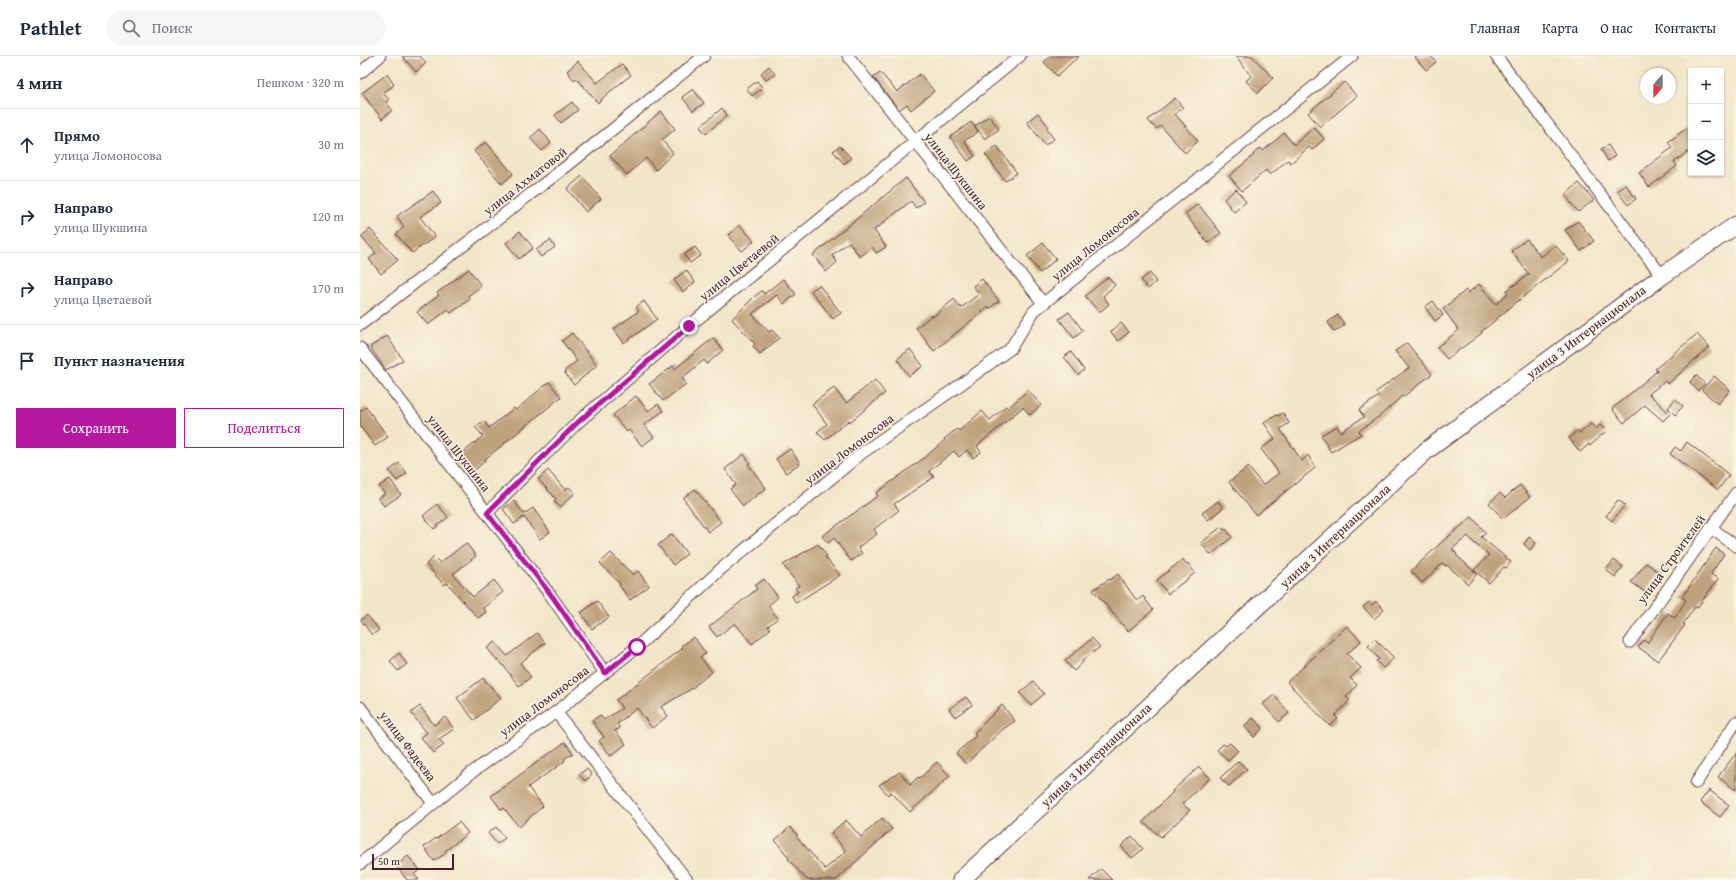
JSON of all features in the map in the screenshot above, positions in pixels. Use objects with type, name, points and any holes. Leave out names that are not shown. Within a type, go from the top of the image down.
[{"type":"main road","name":"улица 3 Интернационала","points":[[961,880],[1426,451],[1662,276],[1736,225]]},
{"type":"street","points":[[360,73],[380,56]]},
{"type":"street","name":"улица Ахматовой","points":[[360,325],[567,166],[704,56]]},
{"type":"street","name":"улица Шукшина","points":[[848,56],[1043,303]]},
{"type":"street","name":"улица Цветаевой","points":[[487,513],[577,423],[671,341],[1020,56]]},
{"type":"street","name":"улица Ломоносова","points":[[360,864],[433,803],[556,712],[637,647],[721,569],[862,453],[960,386],[1010,349],[1034,311],[1043,303],[1352,56]]},
{"type":"street","points":[[1496,56],[1662,276]]},
{"type":"street","name":"улица Шукшина","points":[[360,348],[552,596],[605,673]]},
{"type":"street","name":"улица Строителей","points":[[1630,642],[1736,493]]},
{"type":"street","points":[[1711,528],[1736,546]]},
{"type":"street","name":"улица Фадеева","points":[[360,706],[433,803]]},
{"type":"street","points":[[556,712],[687,880]]},
{"type":"street","points":[[1696,784],[1736,722]]},
{"type":"building","points":[[402,56],[420,56],[426,63],[416,72]]},
{"type":"building","points":[[1050,56],[1079,56],[1057,76],[1044,62]]},
{"type":"building","points":[[1236,56],[1252,56],[1273,78],[1258,93],[1246,81],[1251,76]]},
{"type":"building","points":[[1414,56],[1431,56],[1436,62],[1426,70]]},
{"type":"building","points":[[578,61],[597,83],[622,64],[631,75],[598,103],[576,78],[574,80],[567,71]]},
{"type":"building","points":[[769,66],[775,74],[766,80],[761,73]]},
{"type":"building","points":[[880,72],[897,92],[920,74],[934,91],[911,110],[907,104],[899,110],[873,77]]},
{"type":"building","points":[[387,74],[394,85],[383,93],[389,100],[386,102],[392,110],[382,119],[362,93]]},
{"type":"building","points":[[757,81],[763,88],[752,96],[747,89]]},
{"type":"building","points":[[1344,82],[1357,96],[1320,127],[1308,113]]},
{"type":"building","points":[[693,89],[704,103],[693,111],[682,97]]},
{"type":"building","points":[[1175,98],[1183,108],[1175,114],[1198,141],[1185,153],[1161,126],[1156,129],[1148,120]]},
{"type":"building","points":[[572,102],[578,110],[561,123],[555,115]]},
{"type":"building","points":[[722,108],[727,115],[706,134],[700,127]]},
{"type":"building","points":[[661,111],[675,129],[662,140],[673,153],[656,170],[646,158],[627,175],[610,156]]},
{"type":"building","points":[[1038,113],[1048,126],[1046,128],[1054,139],[1045,145],[1027,122]]},
{"type":"building","points":[[989,116],[999,129],[985,139],[975,126]]},
{"type":"building","points":[[971,122],[978,132],[964,141],[975,156],[968,161],[950,137]]},
{"type":"building","points":[[1314,127],[1324,139],[1312,150],[1309,147],[1291,163],[1288,160],[1270,175],[1266,170],[1242,191],[1229,176],[1254,155],[1253,154],[1261,148],[1263,151],[1284,133],[1294,145]]},
{"type":"building","points":[[1688,127],[1688,152],[1674,162],[1677,166],[1649,187],[1639,173],[1672,148],[1668,142]]},
{"type":"building","points":[[540,129],[551,143],[542,151],[530,138]]},
{"type":"building","points":[[486,142],[513,174],[502,184],[474,151]]},
{"type":"building","points":[[1608,145],[1615,156],[1608,161],[1601,149]]},
{"type":"building","points":[[840,146],[851,158],[844,164],[833,151]]},
{"type":"building","points":[[997,146],[1017,173],[1005,181],[985,154]]},
{"type":"building","points":[[940,152],[953,169],[948,172],[935,155]]},
{"type":"building","points":[[582,176],[601,199],[586,212],[567,189]]},
{"type":"building","points":[[906,178],[924,202],[916,208],[911,201],[874,230],[886,247],[876,253],[872,247],[860,257],[849,242],[832,255],[837,262],[826,272],[813,255]]},
{"type":"building","points":[[1579,183],[1594,200],[1578,212],[1565,195]]},
{"type":"building","points":[[1626,185],[1636,199],[1628,205],[1617,191]]},
{"type":"building","points":[[1236,189],[1246,202],[1234,212],[1224,199]]},
{"type":"building","points":[[433,191],[441,203],[420,217],[435,237],[412,253],[396,234],[404,227],[397,216]]},
{"type":"building","points":[[1198,204],[1221,233],[1208,243],[1185,214]]},
{"type":"building","points":[[1578,221],[1594,241],[1581,251],[1565,230]]},
{"type":"building","points":[[740,225],[754,241],[742,251],[728,236]]},
{"type":"building","points":[[370,229],[398,260],[381,274],[369,259],[376,253],[361,237]]},
{"type":"building","points":[[520,231],[533,248],[519,259],[506,243]]},
{"type":"building","points":[[1527,239],[1541,257],[1555,245],[1569,261],[1513,305],[1481,332],[1482,333],[1447,359],[1437,347],[1459,330],[1443,309],[1466,290],[1468,293],[1479,284],[1496,304],[1508,293],[1506,291],[1529,274],[1511,251]]},
{"type":"building","points":[[550,240],[555,247],[541,257],[536,250]]},
{"type":"building","points":[[1043,243],[1056,259],[1040,273],[1027,256]]},
{"type":"building","points":[[695,247],[701,255],[690,263],[684,255]]},
{"type":"building","points":[[469,269],[481,286],[468,296],[470,299],[451,313],[448,309],[428,325],[417,312],[439,295],[437,293]]},
{"type":"building","points":[[686,270],[695,282],[683,292],[674,280]]},
{"type":"building","points":[[1150,273],[1156,282],[1148,289],[1141,280]]},
{"type":"building","points":[[1108,277],[1115,285],[1103,296],[1109,304],[1101,311],[1098,311],[1085,296]]},
{"type":"building","points":[[783,279],[796,294],[784,304],[777,295],[752,314],[769,332],[772,330],[779,338],[760,354],[753,346],[755,344],[732,319],[755,296],[762,291],[764,294]]},
{"type":"building","points":[[982,279],[999,301],[990,308],[988,307],[934,351],[916,328],[932,315],[933,317],[954,299],[961,308],[979,294],[973,286]]},
{"type":"building","points":[[819,285],[841,313],[833,319],[811,291]]},
{"type":"building","points":[[644,301],[657,319],[624,343],[614,329],[639,311],[636,307]]},
{"type":"building","points":[[1433,301],[1443,315],[1435,321],[1425,307]]},
{"type":"building","points":[[1069,312],[1083,331],[1074,338],[1059,319]]},
{"type":"building","points":[[1338,315],[1345,325],[1334,332],[1328,322]]},
{"type":"building","points":[[1121,323],[1129,332],[1118,341],[1111,332]]},
{"type":"building","points":[[572,333],[597,365],[574,385],[564,372],[577,361],[562,341]]},
{"type":"building","points":[[1697,334],[1709,347],[1668,384],[1665,381],[1649,394],[1670,414],[1663,421],[1645,405],[1624,423],[1612,409],[1657,371],[1655,369]]},
{"type":"building","points":[[387,336],[403,360],[386,370],[370,347]]},
{"type":"building","points":[[713,338],[723,350],[707,364],[704,360],[682,378],[686,384],[663,401],[649,384],[673,366],[675,369]]},
{"type":"building","points":[[1407,343],[1432,374],[1359,431],[1361,434],[1331,452],[1321,435],[1337,426],[1340,432],[1364,417],[1359,410],[1379,396],[1376,392],[1409,368],[1395,351]]},
{"type":"building","points":[[910,349],[923,366],[909,376],[897,359]]},
{"type":"building","points":[[1071,352],[1084,370],[1078,375],[1064,357]]},
{"type":"building","points":[[1696,375],[1705,384],[1698,391],[1690,382]]},
{"type":"building","points":[[1714,376],[1730,390],[1718,404],[1702,390]]},
{"type":"building","points":[[875,380],[885,393],[850,422],[849,420],[825,440],[817,432],[827,424],[812,404],[834,388],[846,403]]},
{"type":"building","points":[[549,382],[561,397],[484,460],[485,461],[470,474],[456,459],[483,436],[475,427],[484,421],[489,428],[514,408],[516,410]]},
{"type":"building","points":[[1028,390],[1041,405],[1030,415],[1023,407],[977,446],[981,452],[973,458],[967,450],[959,457],[954,451],[929,471],[934,477],[894,504],[899,510],[874,529],[877,534],[858,547],[862,554],[851,561],[834,538],[828,543],[822,536],[878,496],[876,493],[924,458],[957,429],[959,431],[982,411],[990,420],[1006,406],[1008,408]]},
{"type":"building","points":[[636,396],[648,411],[658,404],[663,411],[644,425],[654,437],[642,446],[629,430],[627,432],[613,415]]},
{"type":"building","points":[[1675,399],[1683,406],[1675,415],[1668,408]]},
{"type":"building","points":[[366,407],[388,437],[375,446],[360,426],[360,411]]},
{"type":"building","points":[[1283,413],[1289,423],[1280,429],[1302,461],[1308,455],[1315,468],[1256,515],[1229,482],[1248,467],[1263,485],[1279,473],[1261,449],[1275,439],[1264,423]]},
{"type":"building","points":[[1591,424],[1596,429],[1600,425],[1606,431],[1590,446],[1589,444],[1580,452],[1569,438],[1578,430],[1580,433]]},
{"type":"building","points":[[1687,442],[1729,475],[1718,490],[1670,454],[1675,447],[1681,451]]},
{"type":"building","points":[[790,449],[800,463],[786,473],[776,459]]},
{"type":"building","points":[[744,454],[750,463],[748,464],[766,488],[743,506],[730,489],[736,485],[725,469]]},
{"type":"building","points":[[399,463],[407,473],[397,481],[389,471]]},
{"type":"building","points":[[548,470],[565,490],[569,487],[575,493],[560,507],[554,501],[556,499],[538,479]]},
{"type":"building","points":[[390,479],[401,495],[384,506],[378,498],[385,494],[379,486]]},
{"type":"building","points":[[1520,485],[1530,497],[1503,519],[1489,503],[1500,493],[1505,498]]},
{"type":"building","points":[[695,489],[721,522],[708,532],[683,498]]},
{"type":"building","points":[[1618,500],[1625,505],[1612,521],[1606,516]]},
{"type":"building","points":[[514,501],[524,514],[533,508],[550,532],[540,539],[524,517],[514,524],[503,509]]},
{"type":"building","points":[[1218,501],[1223,508],[1208,520],[1202,513]]},
{"type":"building","points":[[437,504],[448,517],[434,529],[423,516]]},
{"type":"building","points":[[1472,517],[1486,533],[1481,537],[1511,562],[1506,568],[1504,567],[1489,583],[1474,570],[1489,555],[1468,536],[1452,549],[1457,554],[1456,555],[1477,574],[1468,584],[1443,563],[1422,583],[1411,571],[1443,541]]},
{"type":"building","points":[[1221,527],[1224,530],[1226,529],[1232,537],[1211,555],[1201,543]]},
{"type":"building","points":[[672,534],[687,554],[673,565],[658,545]]},
{"type":"building","points":[[1529,537],[1536,543],[1530,550],[1524,544]]},
{"type":"building","points":[[466,543],[476,556],[453,574],[473,597],[494,580],[503,592],[483,608],[486,612],[478,618],[447,583],[444,585],[426,564],[434,557],[440,563]]},
{"type":"building","points":[[818,544],[827,556],[825,557],[840,575],[796,603],[792,596],[798,592],[795,588],[799,586],[783,565]]},
{"type":"building","points":[[1716,548],[1724,554],[1711,574],[1718,579],[1697,608],[1695,607],[1683,624],[1685,625],[1658,661],[1638,647],[1644,640],[1647,643],[1668,613],[1675,618],[1686,600],[1682,597]]},
{"type":"building","points":[[611,553],[633,575],[638,571],[649,586],[630,600],[619,585],[620,584],[600,563]]},
{"type":"building","points":[[1183,559],[1195,573],[1168,594],[1157,580]]},
{"type":"building","points":[[1614,560],[1623,567],[1615,577],[1606,570]]},
{"type":"building","points":[[1646,563],[1660,573],[1645,592],[1631,582]]},
{"type":"building","points":[[1118,574],[1137,601],[1143,596],[1153,610],[1128,631],[1093,590]]},
{"type":"building","points":[[764,579],[778,597],[768,606],[778,618],[768,626],[770,629],[752,644],[735,623],[717,637],[709,627],[757,589],[755,586]]},
{"type":"building","points":[[597,601],[609,617],[592,629],[581,613]]},
{"type":"building","points":[[1376,601],[1384,610],[1374,619],[1363,607],[1369,602],[1372,605]]},
{"type":"building","points":[[367,615],[379,630],[372,635],[361,620]]},
{"type":"building","points":[[1347,626],[1361,641],[1347,654],[1361,668],[1350,678],[1357,685],[1346,697],[1350,700],[1335,716],[1338,719],[1330,726],[1287,682]]},
{"type":"building","points":[[537,633],[545,643],[520,663],[531,677],[519,686],[499,660],[498,661],[487,648],[495,642],[507,656]]},
{"type":"building","points":[[694,637],[706,654],[700,657],[712,672],[694,687],[661,707],[668,716],[652,728],[637,708],[617,724],[620,728],[615,731],[626,744],[611,756],[599,741],[604,737],[592,721],[600,715],[604,720],[622,708],[616,700],[683,648],[681,646]]},
{"type":"building","points":[[1092,638],[1100,647],[1082,661],[1083,662],[1074,671],[1065,661]]},
{"type":"building","points":[[1375,639],[1394,658],[1383,668],[1376,661],[1379,659],[1368,646]]},
{"type":"building","points":[[399,653],[407,664],[398,671],[390,661]]},
{"type":"building","points":[[483,678],[501,698],[474,720],[457,698]]},
{"type":"building","points":[[1033,681],[1044,694],[1031,705],[1020,693]]},
{"type":"building","points":[[1274,695],[1289,713],[1279,722],[1263,704]]},
{"type":"building","points":[[966,697],[972,705],[955,717],[949,709]]},
{"type":"building","points":[[1002,705],[1015,721],[1003,729],[966,764],[956,753],[976,736],[974,733]]},
{"type":"building","points":[[420,706],[434,725],[445,717],[454,729],[439,739],[444,745],[433,753],[421,737],[427,733],[411,713]]},
{"type":"building","points":[[1253,718],[1263,728],[1254,737],[1244,726]]},
{"type":"building","points":[[565,742],[573,753],[564,759],[565,761],[528,787],[543,806],[519,827],[504,808],[501,809],[491,796]]},
{"type":"building","points":[[1230,743],[1238,751],[1228,760],[1217,750],[1223,744],[1226,746]]},
{"type":"building","points":[[1736,753],[1736,790],[1718,777]]},
{"type":"building","points":[[1238,761],[1247,769],[1229,786],[1220,778]]},
{"type":"building","points":[[937,762],[950,776],[910,812],[891,792],[888,795],[879,785],[900,772],[910,785]]},
{"type":"building","points":[[1199,767],[1210,778],[1182,804],[1190,810],[1161,837],[1143,822],[1173,792],[1172,791]]},
{"type":"building","points":[[587,769],[592,775],[585,781],[579,774]]},
{"type":"building","points":[[1709,790],[1729,805],[1720,817],[1700,802]]},
{"type":"building","points":[[882,818],[892,829],[836,880],[807,880],[788,859],[789,858],[775,840],[790,827],[825,869],[846,851],[831,833],[846,820],[861,837]]},
{"type":"building","points":[[459,822],[468,833],[445,851],[446,853],[434,861],[424,847]]},
{"type":"building","points":[[496,827],[505,838],[497,844],[488,833]]},
{"type":"building","points":[[1132,836],[1143,849],[1132,858],[1121,846]]},
{"type":"building","points":[[408,856],[420,870],[414,874],[419,880],[407,880],[396,866]]},
{"type":"building","points":[[1101,869],[1112,880],[1089,880]]},
{"type":"route","points":[[637,647],[605,673],[552,596],[487,513],[577,423],[689,326]]}]
